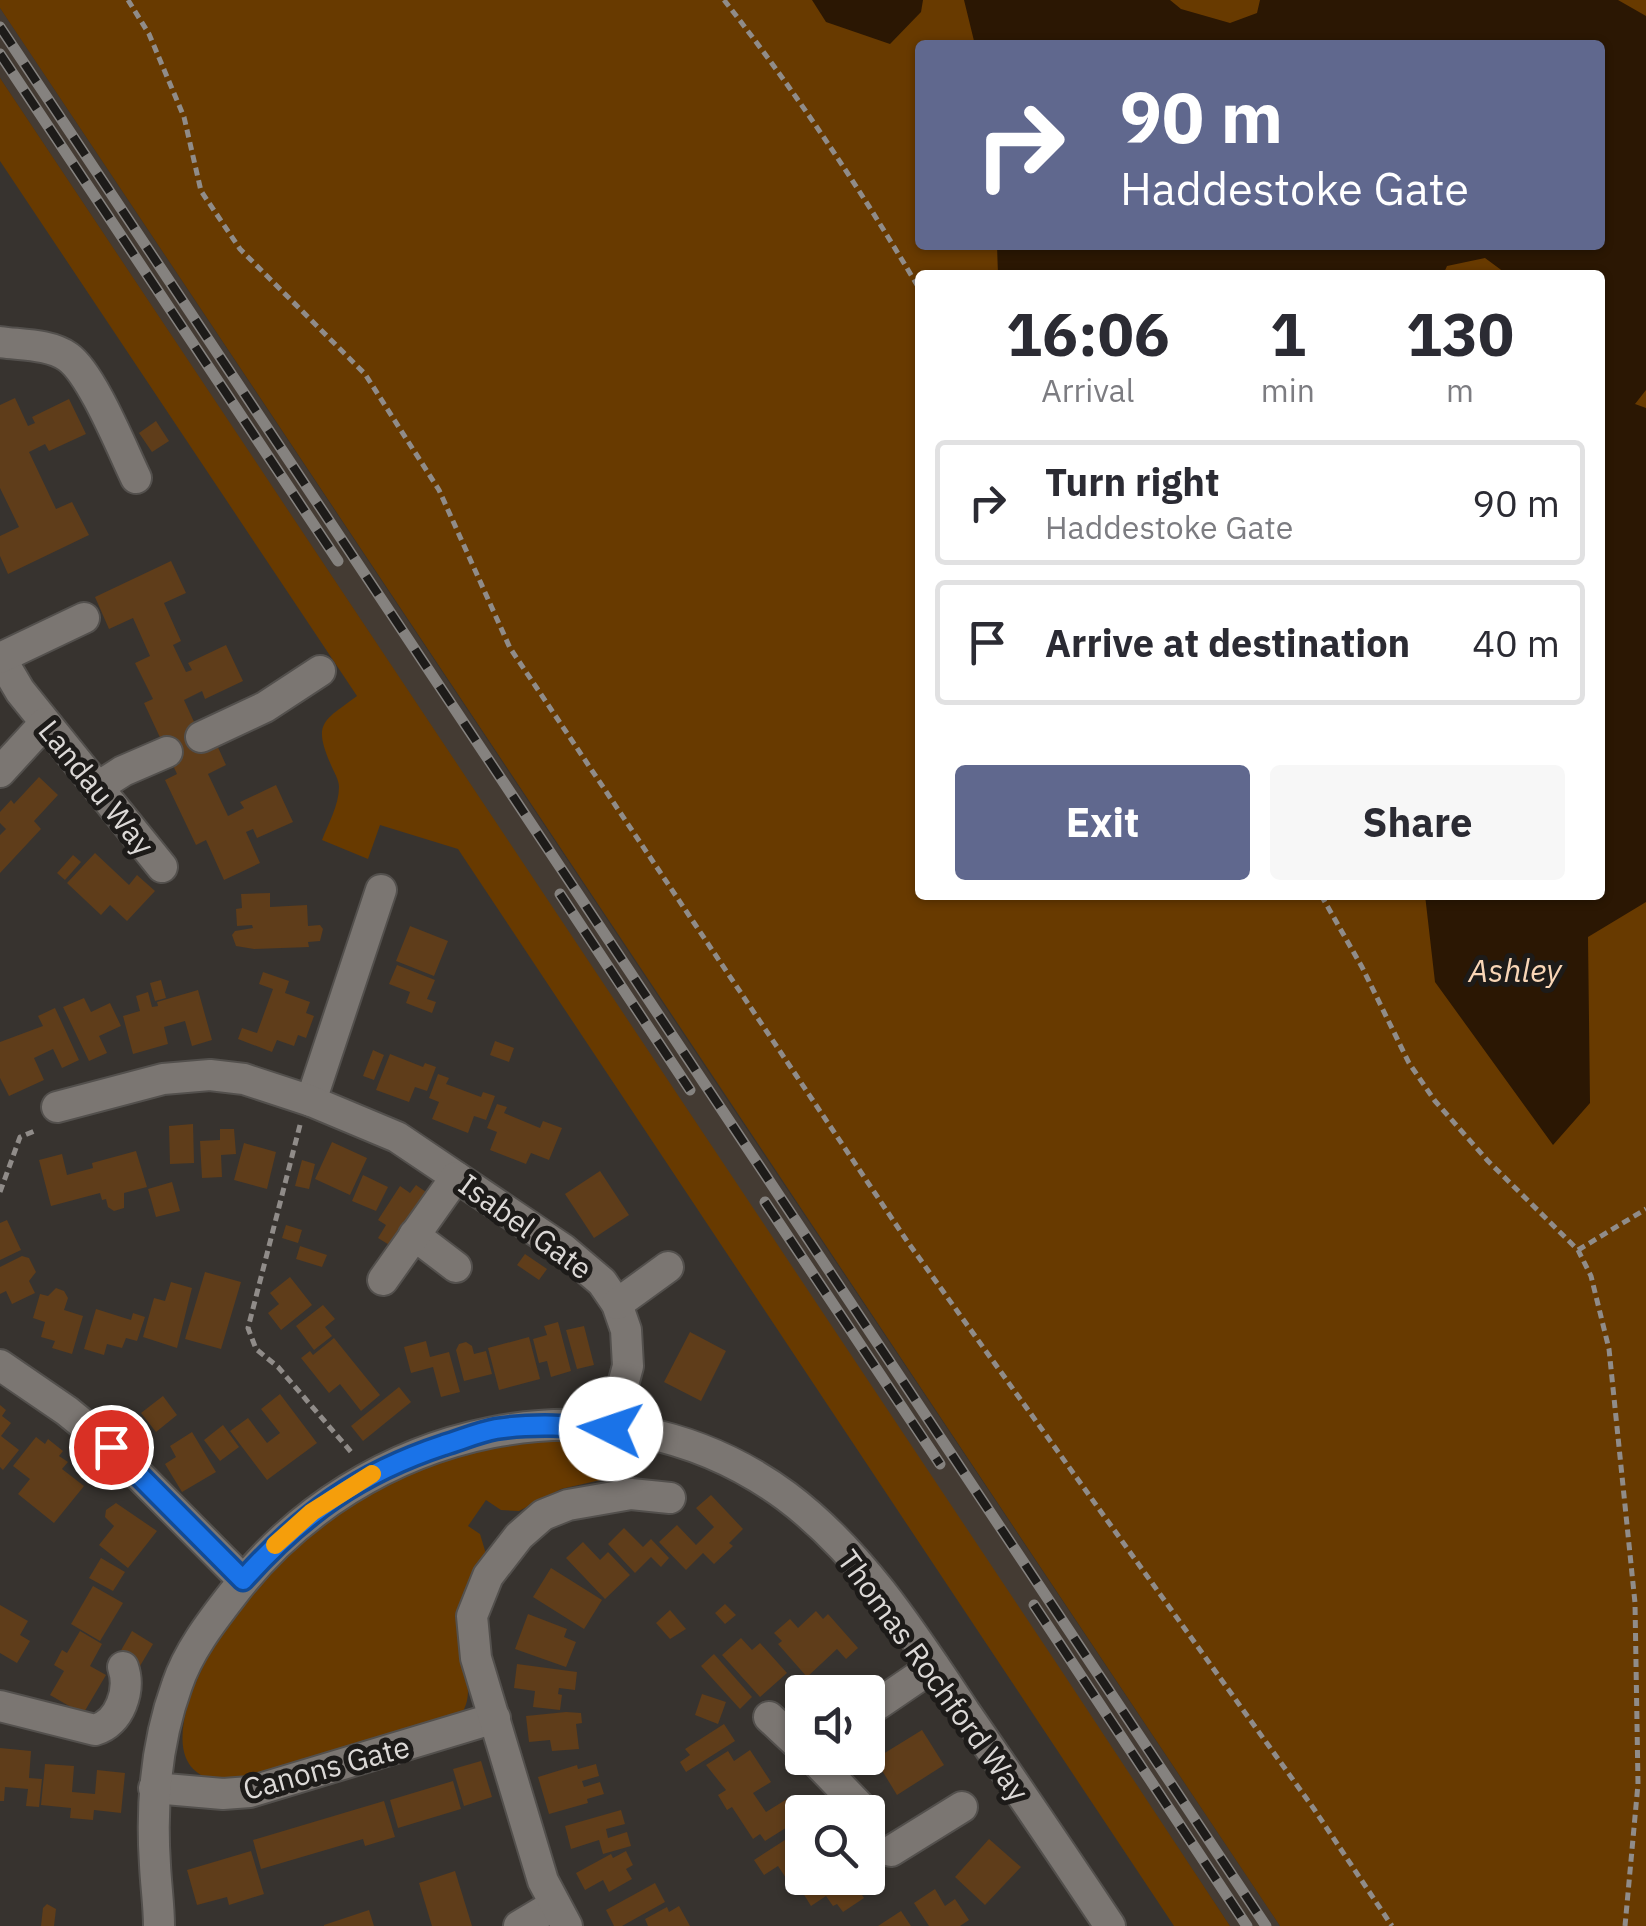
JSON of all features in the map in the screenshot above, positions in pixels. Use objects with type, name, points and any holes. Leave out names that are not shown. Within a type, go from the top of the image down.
[{"type":"street","points":[[0,342],[51,349],[70,358],[89,384],[136,478]]},
{"type":"street","points":[[0,658],[84,618]]},
{"type":"street","name":"Landau Way","points":[[0,658],[20,691],[162,867]]},
{"type":"street","points":[[201,737],[265,707],[320,671]]},
{"type":"street","points":[[0,772],[45,722]]},
{"type":"street","points":[[98,787],[167,752]]},
{"type":"street","points":[[312,1102],[381,890]]},
{"type":"street","name":"Isabel Gate","points":[[57,1108],[188,1074],[244,1079],[397,1137],[578,1260],[602,1282],[626,1330],[628,1366],[611,1429]]},
{"type":"street","points":[[382,1280],[456,1176]]},
{"type":"street","points":[[414,1235],[456,1267]]},
{"type":"street","points":[[616,1304],[668,1267]]},
{"type":"street","points":[[0,1365],[111,1447],[243,1580]]},
{"type":"street","name":"Thomas Rochford Way","points":[[159,1926],[154,1788],[163,1731],[178,1682],[207,1627],[243,1580],[279,1540],[312,1512],[370,1475],[410,1456],[494,1429],[554,1425],[666,1438],[749,1471],[788,1497],[847,1552],[883,1595],[1110,1926]]},
{"type":"street","points":[[519,1926],[560,1916],[543,1882],[472,1636],[477,1598],[488,1576],[519,1536],[543,1515],[631,1494],[670,1498]]},
{"type":"street","points":[[885,1699],[934,1666]]},
{"type":"street","points":[[0,1706],[95,1730],[105,1727],[122,1702],[126,1688],[123,1667]]},
{"type":"street","name":"Canons Gate","points":[[154,1788],[223,1794],[250,1792],[495,1718]]},
{"type":"street","points":[[769,1718],[785,1733]]},
{"type":"street","points":[[829,1775],[847,1795]]},
{"type":"street","points":[[885,1842],[896,1858],[962,1806]]},
{"type":"path","points":[[128,0],[150,34],[184,116],[200,191],[240,249],[366,374],[439,490],[510,648],[906,1241],[1314,1809],[1392,1926]]},
{"type":"path","points":[[724,0],[768,56],[872,210],[915,282]]},
{"type":"path","points":[[1325,900],[1409,1063],[1435,1100],[1488,1161],[1578,1250],[1591,1276],[1610,1349],[1635,1604],[1638,1784],[1626,1926]]},
{"type":"path","points":[[312,1102],[300,1124],[248,1328],[256,1349],[278,1368],[370,1475]]},
{"type":"path","points":[[0,1192],[20,1137],[54,1124],[57,1108]]},
{"type":"path","points":[[1578,1250],[1646,1209]]},
{"type":"shaded area","points":[[0,0],[1646,0],[1646,1926],[1280,1926],[0,8]]},
{"type":"shaded area","points":[[0,8],[1280,1926],[1230,1926],[0,78]]},
{"type":"shaded area","points":[[0,78],[1230,1926],[1174,1926],[458,849],[380,825],[368,859],[322,840],[339,787],[322,731],[329,717],[357,696],[0,161]]},
{"type":"shaded area","points":[[553,1441],[632,1448],[631,1463],[618,1476],[561,1489],[519,1511],[501,1510],[486,1500],[468,1526],[480,1534],[486,1554],[457,1620],[468,1691],[462,1713],[242,1781],[211,1779],[192,1768],[184,1750],[183,1727],[199,1675],[235,1613],[304,1538],[351,1502],[424,1466],[498,1447]]},
{"type":"water","points":[[812,0],[923,0],[921,12],[890,44],[826,22]]},
{"type":"water","name":"Ashley","points":[[964,0],[1170,0],[1181,9],[1230,23],[1257,13],[1260,0],[1618,0],[1646,16],[1646,390],[1635,404],[1646,408],[1646,902],[1588,937],[1590,1103],[1553,1145],[1435,982],[1426,900],[1605,900],[1605,270],[1501,270],[1485,258],[1447,266],[1445,270],[998,270],[997,250],[1605,250],[1605,40],[974,40]]},
{"type":"building","points":[[15,398],[28,426],[35,423],[32,417],[69,399],[86,434],[49,451],[45,444],[29,452],[56,509],[72,502],[89,535],[8,574],[0,556],[0,536],[19,527],[0,488],[0,405]]},
{"type":"building","points":[[156,421],[169,441],[152,452],[139,433]]},
{"type":"building","points":[[171,561],[186,593],[164,603],[181,641],[173,645],[186,672],[192,670],[188,663],[226,645],[243,681],[205,699],[202,691],[184,700],[206,748],[216,743],[226,765],[208,774],[228,816],[244,808],[240,802],[276,785],[293,822],[257,838],[253,829],[246,832],[260,863],[224,880],[206,840],[196,845],[165,780],[177,774],[144,703],[153,699],[135,663],[150,656],[133,618],[109,629],[95,597]]},
{"type":"building","points":[[39,777],[58,795],[34,821],[41,829],[0,873],[0,835],[6,829],[0,823],[0,812],[11,800],[14,804]]},
{"type":"building","points":[[95,853],[129,885],[137,875],[155,891],[127,921],[110,905],[101,915],[67,883]]},
{"type":"building","points":[[73,855],[81,862],[65,880],[57,873]]},
{"type":"building","points":[[270,893],[270,907],[307,905],[308,926],[320,925],[323,929],[320,941],[308,942],[309,947],[236,946],[232,935],[235,931],[253,928],[237,926],[236,909],[242,908],[241,894]]},
{"type":"building","points":[[410,926],[448,941],[434,976],[396,961]]},
{"type":"building","points":[[397,965],[435,980],[427,999],[436,1002],[432,1013],[406,1003],[410,992],[389,984]]},
{"type":"building","points":[[263,972],[289,981],[285,993],[310,1002],[306,1013],[314,1016],[306,1038],[298,1035],[294,1046],[277,1040],[272,1052],[238,1039],[242,1028],[257,1033],[273,989],[259,984]]},
{"type":"building","points":[[161,980],[166,998],[155,1001],[150,983]]},
{"type":"building","points":[[198,990],[212,1040],[192,1046],[185,1021],[164,1027],[168,1044],[133,1054],[123,1016],[140,1011],[136,996],[148,992],[152,1007]]},
{"type":"building","points":[[84,998],[91,1012],[110,1003],[121,1026],[99,1036],[107,1053],[89,1061],[63,1007]]},
{"type":"building","points":[[55,1008],[79,1060],[62,1068],[53,1049],[34,1058],[44,1080],[9,1096],[0,1078],[0,1042],[43,1026],[38,1016]]},
{"type":"building","points":[[495,1041],[514,1048],[509,1062],[490,1055]]},
{"type":"building","points":[[373,1050],[384,1055],[374,1080],[363,1076]]},
{"type":"building","points":[[390,1054],[423,1067],[425,1063],[436,1067],[427,1091],[415,1087],[409,1102],[376,1090]]},
{"type":"building","points":[[438,1074],[449,1078],[446,1084],[481,1097],[483,1092],[495,1096],[486,1120],[474,1116],[468,1133],[432,1119],[439,1102],[429,1098]]},
{"type":"building","points":[[497,1104],[507,1107],[504,1113],[540,1128],[543,1121],[562,1128],[549,1160],[531,1153],[526,1164],[490,1150],[497,1132],[487,1128]]},
{"type":"building","points":[[193,1124],[194,1163],[170,1164],[169,1126]]},
{"type":"building","points":[[220,1129],[234,1129],[236,1154],[221,1155],[222,1177],[202,1178],[200,1141],[220,1140]]},
{"type":"building","points":[[332,1142],[367,1158],[350,1195],[315,1179]]},
{"type":"building","points":[[244,1143],[276,1152],[267,1189],[234,1180]]},
{"type":"building","points":[[136,1151],[147,1187],[124,1193],[124,1208],[114,1211],[100,1193],[51,1206],[39,1160],[62,1154],[67,1175],[93,1168],[92,1163]]},
{"type":"building","points":[[302,1160],[315,1164],[309,1189],[295,1186]]},
{"type":"building","points":[[600,1171],[629,1215],[594,1238],[565,1194]]},
{"type":"building","points":[[363,1175],[388,1187],[376,1211],[352,1201]]},
{"type":"building","points":[[172,1182],[180,1211],[156,1217],[148,1189]]},
{"type":"building","points":[[416,1185],[426,1192],[391,1246],[378,1238],[386,1225],[378,1220],[400,1186],[410,1193]]},
{"type":"building","points":[[7,1220],[21,1250],[0,1260],[0,1223]]},
{"type":"building","points":[[286,1225],[302,1230],[298,1243],[282,1238]]},
{"type":"building","points":[[300,1246],[327,1255],[322,1267],[296,1259]]},
{"type":"building","points":[[525,1254],[547,1269],[539,1280],[517,1265]]},
{"type":"building","points":[[22,1256],[29,1258],[36,1272],[29,1281],[35,1293],[12,1304],[6,1291],[0,1294],[0,1267]]},
{"type":"building","points":[[205,1272],[241,1282],[221,1349],[185,1339]]},
{"type":"building","points":[[290,1277],[312,1305],[281,1330],[268,1313],[279,1304],[270,1293]]},
{"type":"building","points":[[171,1282],[192,1288],[177,1348],[143,1337],[154,1298],[165,1301]]},
{"type":"building","points":[[56,1288],[68,1298],[64,1310],[83,1316],[72,1354],[52,1348],[55,1341],[41,1337],[45,1322],[33,1318],[40,1294],[48,1296]]},
{"type":"building","points":[[323,1305],[335,1319],[325,1327],[332,1336],[314,1350],[296,1326]]},
{"type":"building","points":[[96,1309],[131,1320],[133,1313],[145,1317],[137,1341],[126,1338],[122,1348],[107,1344],[104,1355],[84,1349]]},
{"type":"building","points":[[558,1322],[571,1371],[551,1377],[547,1361],[539,1363],[533,1339],[547,1335],[544,1326]]},
{"type":"building","points":[[584,1326],[594,1365],[577,1369],[566,1330]]},
{"type":"building","points":[[690,1332],[726,1351],[701,1401],[664,1382]]},
{"type":"building","points":[[529,1337],[540,1379],[499,1390],[488,1348]]},
{"type":"building","points":[[334,1338],[380,1395],[361,1411],[340,1384],[329,1393],[301,1358],[310,1351],[313,1355]]},
{"type":"building","points":[[426,1341],[430,1357],[449,1352],[460,1392],[441,1397],[433,1367],[411,1373],[404,1347]]},
{"type":"building","points":[[466,1342],[474,1354],[486,1351],[492,1374],[464,1381],[456,1350]]},
{"type":"building","points":[[399,1387],[411,1402],[363,1441],[351,1426]]},
{"type":"building","points":[[280,1394],[317,1443],[267,1480],[230,1431],[248,1418],[267,1443],[280,1433],[261,1409]]},
{"type":"building","points":[[163,1396],[177,1415],[156,1432],[141,1413]]},
{"type":"building","points":[[0,1405],[6,1410],[2,1416],[11,1423],[1,1436],[19,1450],[3,1470],[0,1467]]},
{"type":"building","points":[[223,1425],[239,1447],[220,1461],[204,1440]]},
{"type":"building","points":[[192,1432],[216,1472],[182,1492],[165,1464],[176,1457],[170,1446]]},
{"type":"building","points":[[36,1437],[45,1444],[48,1439],[63,1451],[59,1456],[68,1462],[62,1469],[84,1486],[54,1523],[18,1494],[30,1479],[13,1466]]},
{"type":"building","points":[[711,1495],[743,1529],[729,1543],[733,1546],[714,1564],[703,1553],[686,1570],[659,1542],[677,1525],[696,1545],[714,1527],[696,1508]]},
{"type":"building","points":[[116,1503],[157,1531],[128,1568],[99,1545],[114,1526],[105,1517],[106,1510]]},
{"type":"building","points":[[624,1528],[643,1547],[651,1539],[669,1558],[661,1567],[651,1557],[635,1573],[608,1544]]},
{"type":"building","points":[[583,1542],[600,1560],[608,1552],[630,1575],[605,1599],[566,1558]]},
{"type":"building","points":[[101,1558],[125,1572],[113,1591],[89,1578]]},
{"type":"building","points":[[551,1568],[602,1600],[584,1629],[533,1597]]},
{"type":"building","points":[[93,1586],[123,1603],[100,1641],[71,1624]]},
{"type":"building","points":[[725,1604],[736,1615],[725,1624],[715,1613]]},
{"type":"building","points":[[0,1605],[28,1621],[20,1635],[30,1641],[17,1663],[0,1653]]},
{"type":"building","points":[[670,1610],[686,1629],[670,1639],[656,1623]]},
{"type":"building","points":[[816,1611],[823,1619],[828,1614],[858,1648],[846,1659],[837,1649],[805,1675],[778,1644],[782,1641],[774,1633],[790,1619],[798,1628]]},
{"type":"building","points":[[528,1614],[567,1629],[564,1637],[576,1642],[566,1667],[515,1649]]},
{"type":"building","points":[[80,1631],[102,1644],[90,1666],[106,1675],[83,1714],[50,1695],[64,1671],[54,1665],[62,1650],[67,1653]]},
{"type":"building","points":[[132,1631],[153,1644],[140,1666],[119,1654]]},
{"type":"building","points":[[741,1638],[752,1650],[760,1643],[787,1673],[760,1697],[722,1655]]},
{"type":"building","points":[[714,1654],[752,1697],[740,1709],[701,1666]]},
{"type":"building","points":[[517,1664],[577,1672],[575,1690],[559,1688],[560,1710],[533,1707],[535,1691],[514,1688]]},
{"type":"building","points":[[702,1694],[726,1702],[718,1724],[695,1715]]},
{"type":"building","points":[[581,1713],[582,1723],[576,1724],[579,1749],[552,1751],[550,1740],[529,1742],[526,1716]]},
{"type":"building","points":[[724,1724],[735,1741],[686,1772],[680,1762],[690,1755],[685,1749]]},
{"type":"building","points":[[922,1730],[944,1765],[897,1795],[885,1775],[885,1753]]},
{"type":"building","points":[[0,1748],[31,1751],[29,1778],[42,1779],[39,1807],[26,1806],[28,1789],[5,1787],[4,1801],[0,1801]]},
{"type":"building","points":[[750,1750],[771,1782],[753,1793],[766,1812],[785,1800],[785,1828],[765,1841],[760,1834],[753,1839],[732,1807],[727,1810],[718,1795],[726,1790],[706,1765],[728,1751],[734,1761]]},
{"type":"building","points":[[481,1761],[492,1797],[464,1806],[453,1769]]},
{"type":"building","points":[[45,1764],[74,1766],[72,1792],[95,1794],[97,1770],[125,1773],[121,1813],[94,1810],[93,1820],[70,1818],[71,1808],[41,1805]]},
{"type":"building","points":[[596,1764],[599,1776],[582,1781],[584,1787],[600,1782],[604,1794],[549,1814],[538,1777],[577,1765],[578,1769]]},
{"type":"building","points":[[453,1781],[461,1809],[398,1828],[390,1800]]},
{"type":"building","points":[[384,1801],[395,1837],[365,1846],[363,1839],[261,1869],[253,1840]]},
{"type":"building","points":[[621,1810],[625,1824],[606,1829],[608,1838],[627,1832],[631,1846],[603,1854],[599,1840],[571,1849],[565,1826]]},
{"type":"building","points":[[989,1839],[1021,1867],[985,1905],[955,1877]]},
{"type":"building","points":[[785,1840],[785,1876],[778,1866],[764,1875],[754,1860]]},
{"type":"building","points":[[251,1851],[264,1894],[229,1905],[227,1897],[197,1905],[187,1870]]},
{"type":"building","points":[[626,1851],[633,1865],[626,1869],[632,1879],[609,1892],[603,1880],[585,1890],[576,1873],[611,1854],[613,1858]]},
{"type":"building","points":[[455,1871],[472,1926],[432,1926],[419,1883]]},
{"type":"building","points":[[655,1883],[665,1902],[622,1926],[614,1926],[606,1910]]},
{"type":"building","points":[[935,1889],[945,1906],[955,1899],[969,1920],[960,1926],[929,1926],[914,1903]]},
{"type":"building","points":[[804,1895],[862,1895],[864,1898],[843,1912],[826,1896],[811,1906]]},
{"type":"building","points":[[47,1904],[56,1909],[54,1926],[41,1926]]},
{"type":"building","points":[[679,1906],[690,1926],[648,1926],[645,1919],[667,1907],[669,1912]]},
{"type":"building","points":[[369,1910],[374,1926],[324,1926],[324,1925]]},
{"type":"building","points":[[901,1911],[911,1926],[878,1926]]},
{"type":"railway","points":[[0,27],[1266,1926]]},
{"type":"railway","points":[[0,54],[338,561]]},
{"type":"railway","points":[[560,894],[690,1090]]},
{"type":"railway","points":[[765,1202],[940,1464]]},
{"type":"railway","points":[[1034,1605],[1247,1926]]},
{"type":"slow traffic","points":[[275,1545],[312,1512],[372,1474]]},
{"type":"route","points":[[111,1447],[243,1580],[279,1540],[312,1512],[343,1490],[410,1456],[494,1429],[554,1425],[611,1429]]}]
